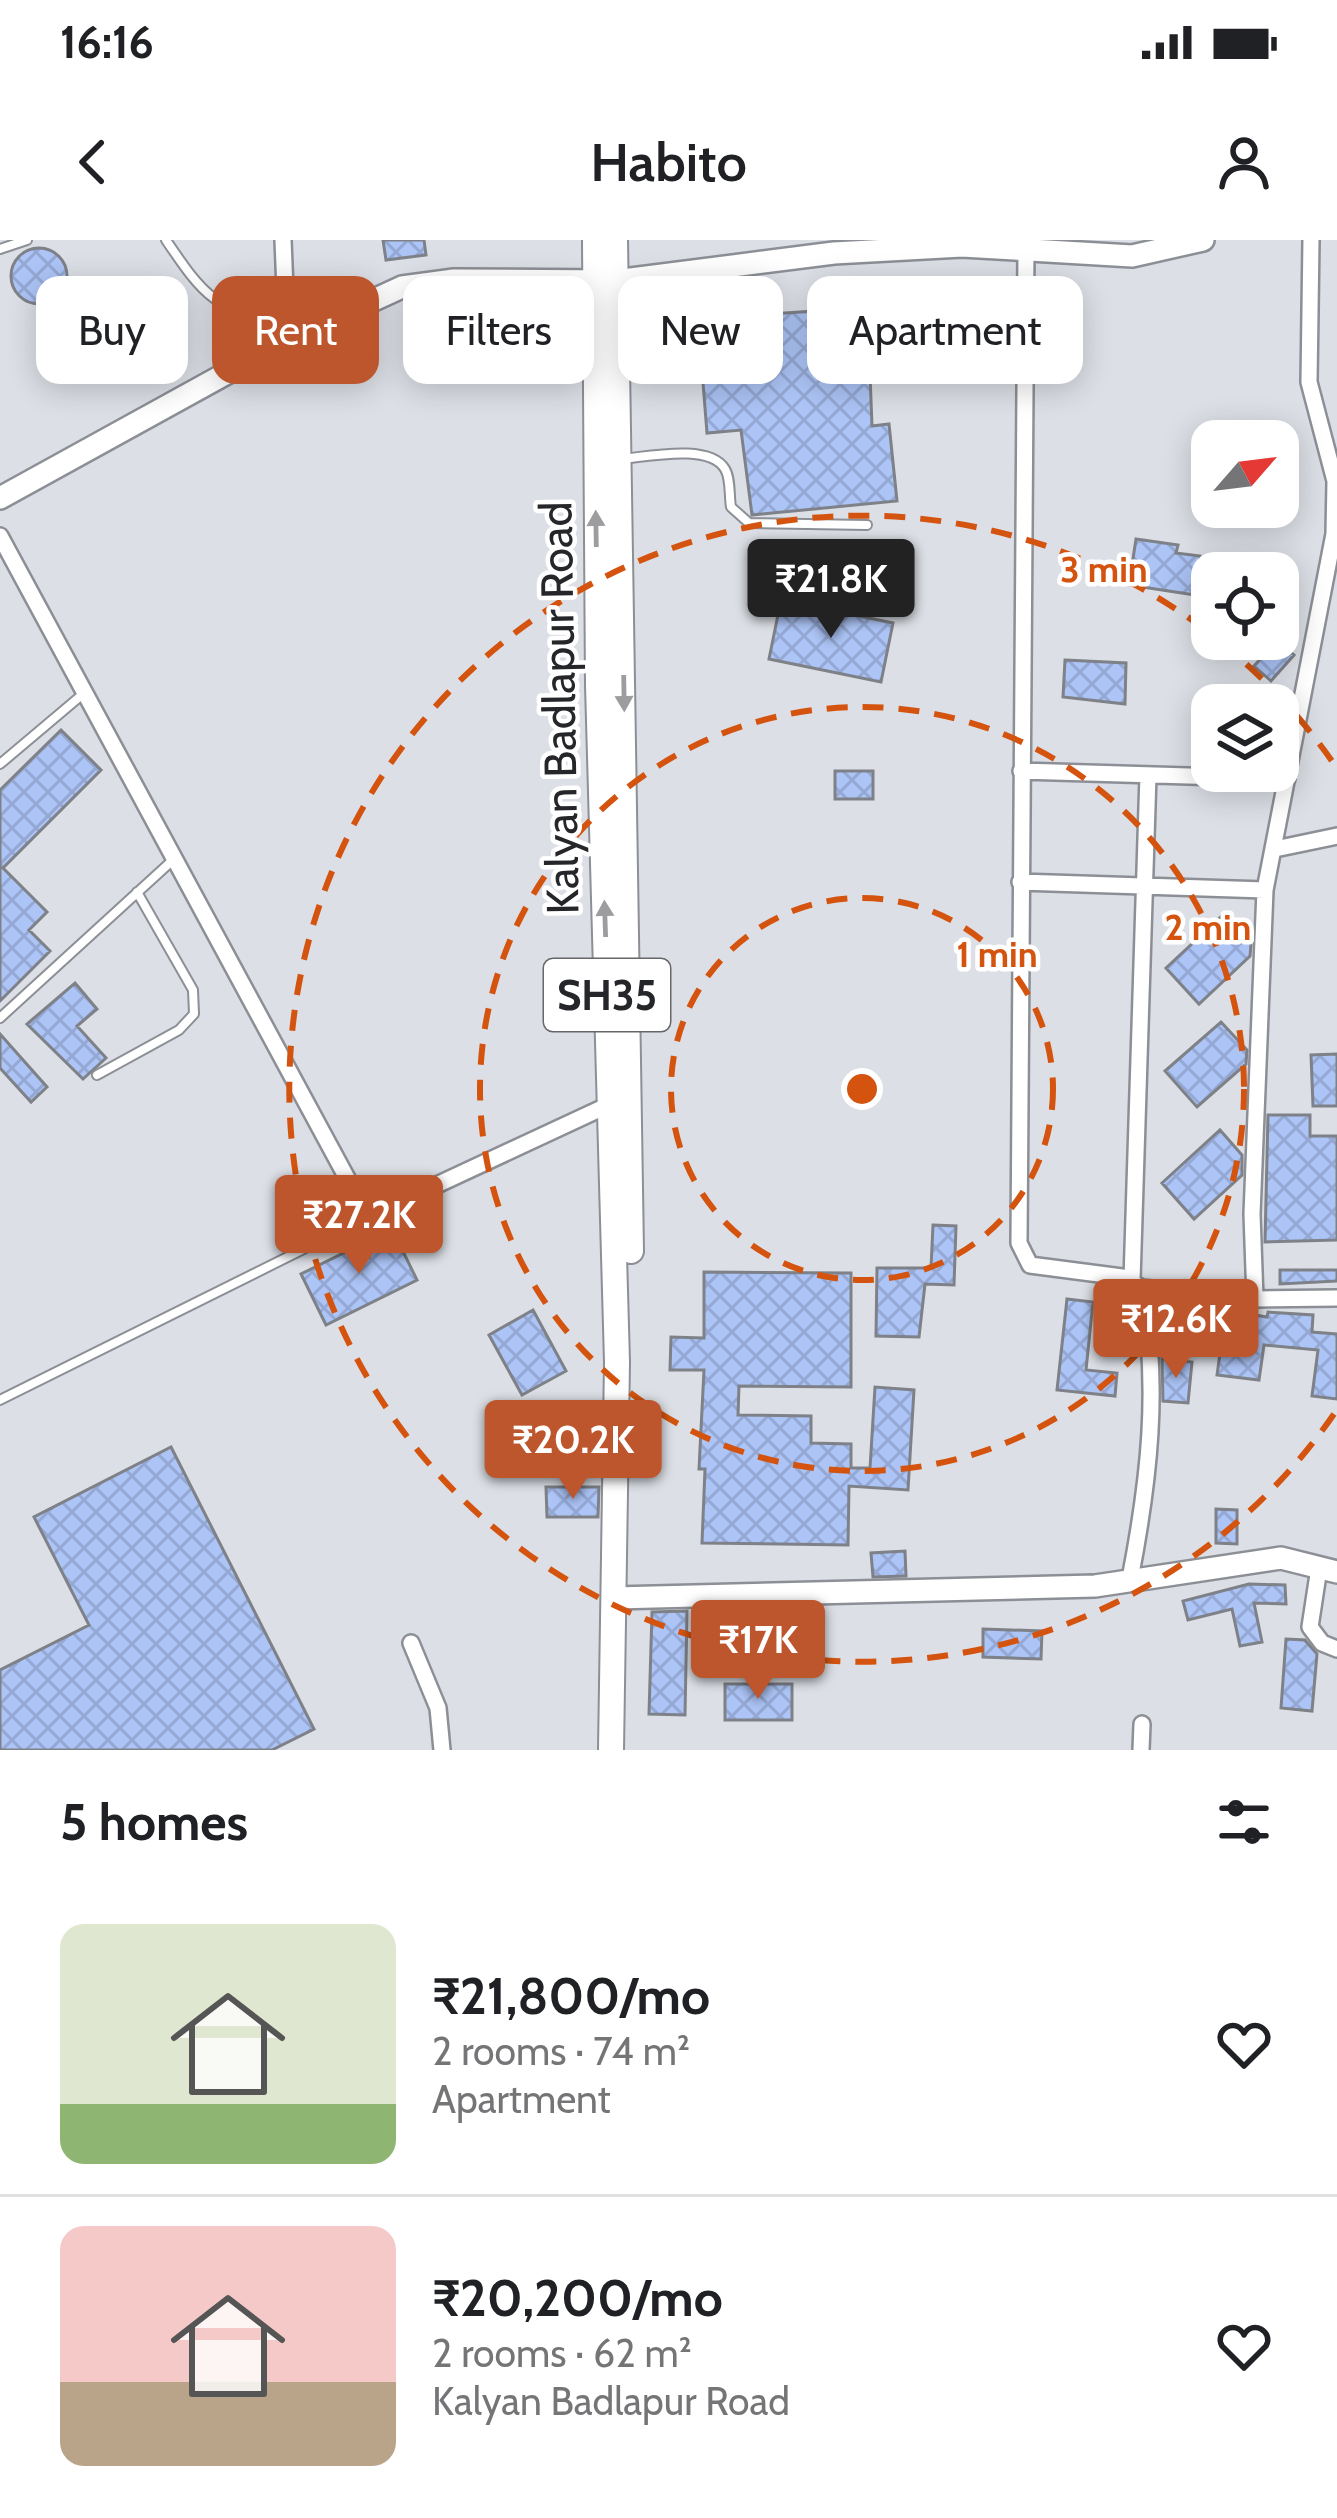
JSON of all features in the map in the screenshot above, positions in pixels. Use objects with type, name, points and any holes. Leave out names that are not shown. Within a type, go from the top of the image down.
[{"type":"main road","name":"Kalyan Badlapur Road","points":[[596,240],[606,281],[620,459],[625,1750]]},
{"type":"main road","name":"Kalyan Badlapur Road","points":[[615,240],[606,281],[598,685],[621,1099]]},
{"type":"main road","name":"Kalyan Badlapur Road","points":[[611,1750],[621,1598]]},
{"type":"street","points":[[283,240],[284,276]]},
{"type":"street","points":[[379,298],[402,287],[454,280],[606,281],[834,253],[1026,247],[1132,256],[1203,240]]},
{"type":"street","points":[[1299,720],[1330,568],[1335,481],[1334,454],[1309,382],[1311,240]]},
{"type":"street","points":[[1026,247],[1022,1258],[1042,1269],[1255,1299],[1337,1298]]},
{"type":"street","points":[[0,498],[212,381]]},
{"type":"street","points":[[0,536],[368,1217],[621,1099]]},
{"type":"street","points":[[1021,771],[1191,776]]},
{"type":"street","points":[[1130,1579],[1147,1497],[1154,1378],[1137,1284],[1148,775]]},
{"type":"street","points":[[1255,1299],[1252,1214],[1265,890],[1285,792]]},
{"type":"street","points":[[1275,849],[1337,836]]},
{"type":"street","points":[[1020,882],[1265,890]]},
{"type":"street","points":[[621,1598],[1095,1586],[1281,1558],[1328,1570],[1310,1627],[1322,1643],[1337,1649]]},
{"type":"street","points":[[410,1643],[438,1708],[442,1750]]},
{"type":"street","points":[[1141,1750],[1142,1724]]},
{"type":"lane","points":[[0,249],[27,240]]},
{"type":"lane","points":[[166,240],[212,299]]},
{"type":"lane","points":[[620,459],[715,459],[728,474],[731,507],[749,524],[867,525]]},
{"type":"lane","points":[[0,764],[83,694]]},
{"type":"lane","points":[[0,1018],[174,859]]},
{"type":"lane","points":[[97,1075],[179,1030],[194,1014],[193,990],[137,892]]},
{"type":"lane","points":[[0,1400],[368,1217]]},
{"type":"building","points":[[383,240],[424,240],[426,255],[386,260]]},
{"type":"building","points":[[28,250],[50,250],[65,265],[67,276],[36,276],[36,303],[19,296],[13,287],[13,265]]},
{"type":"building","points":[[807,312],[807,384],[870,384],[872,426],[889,424],[897,501],[752,515],[741,430],[707,433],[703,384],[783,384],[783,313]]},
{"type":"building","points":[[1136,539],[1178,545],[1176,553],[1191,555],[1191,594],[1129,585]]},
{"type":"building","points":[[781,600],[893,623],[881,682],[769,659]]},
{"type":"building","points":[[1065,660],[1126,663],[1125,704],[1063,697]]},
{"type":"building","points":[[1260,660],[1290,660],[1271,681],[1254,666]]},
{"type":"building","points":[[61,730],[101,770],[3,868],[47,912],[29,930],[50,951],[0,1001],[0,790]]},
{"type":"building","points":[[835,771],[873,771],[873,799],[835,799]]},
{"type":"building","points":[[1224,914],[1251,944],[1250,956],[1199,1004],[1166,968]]},
{"type":"building","points":[[75,983],[97,1009],[77,1026],[106,1058],[83,1079],[27,1024]]},
{"type":"building","points":[[1221,1022],[1247,1050],[1246,1064],[1197,1107],[1165,1071]]},
{"type":"building","points":[[0,1034],[47,1087],[31,1102],[0,1068]]},
{"type":"building","points":[[1337,1054],[1337,1106],[1313,1106],[1311,1055]]},
{"type":"building","points":[[1268,1115],[1310,1115],[1310,1136],[1337,1136],[1337,1240],[1265,1242]]},
{"type":"building","points":[[1220,1130],[1242,1155],[1242,1175],[1194,1219],[1162,1183]]},
{"type":"building","points":[[933,1225],[956,1226],[954,1285],[925,1284],[919,1337],[876,1336],[877,1268],[931,1268]]},
{"type":"building","points":[[392,1229],[417,1280],[326,1325],[301,1274]]},
{"type":"building","points":[[1280,1270],[1337,1270],[1337,1281],[1280,1284]]},
{"type":"building","points":[[704,1272],[851,1273],[851,1387],[739,1386],[738,1415],[811,1416],[811,1443],[851,1444],[851,1468],[870,1468],[875,1387],[914,1390],[908,1490],[849,1486],[848,1545],[702,1543],[705,1469],[699,1469],[704,1370],[670,1370],[671,1337],[704,1338]]},
{"type":"building","points":[[1067,1299],[1093,1302],[1086,1370],[1117,1373],[1115,1396],[1057,1390]]},
{"type":"building","points":[[1198,1306],[1267,1317],[1268,1312],[1313,1315],[1312,1332],[1337,1334],[1337,1399],[1312,1396],[1318,1350],[1264,1345],[1259,1380],[1217,1375],[1222,1339],[1193,1333]]},
{"type":"building","points":[[533,1310],[566,1371],[522,1395],[489,1335]]},
{"type":"building","points":[[1162,1359],[1192,1362],[1188,1403],[1163,1401]]},
{"type":"building","points":[[171,1447],[314,1729],[272,1750],[0,1750],[0,1670],[89,1625],[34,1517]]},
{"type":"building","points":[[546,1487],[599,1487],[598,1517],[547,1517]]},
{"type":"building","points":[[1216,1509],[1237,1510],[1237,1544],[1216,1543]]},
{"type":"building","points":[[905,1551],[906,1576],[873,1577],[871,1553]]},
{"type":"building","points":[[1249,1584],[1285,1585],[1286,1604],[1254,1603],[1262,1642],[1240,1646],[1232,1609],[1188,1620],[1183,1601]]},
{"type":"building","points":[[687,1611],[685,1715],[649,1714],[652,1612]]},
{"type":"building","points":[[983,1629],[1042,1631],[1041,1659],[983,1657]]},
{"type":"building","points":[[1286,1639],[1305,1640],[1317,1654],[1312,1711],[1281,1708]]},
{"type":"building","points":[[725,1684],[792,1684],[792,1720],[725,1720]]}]
